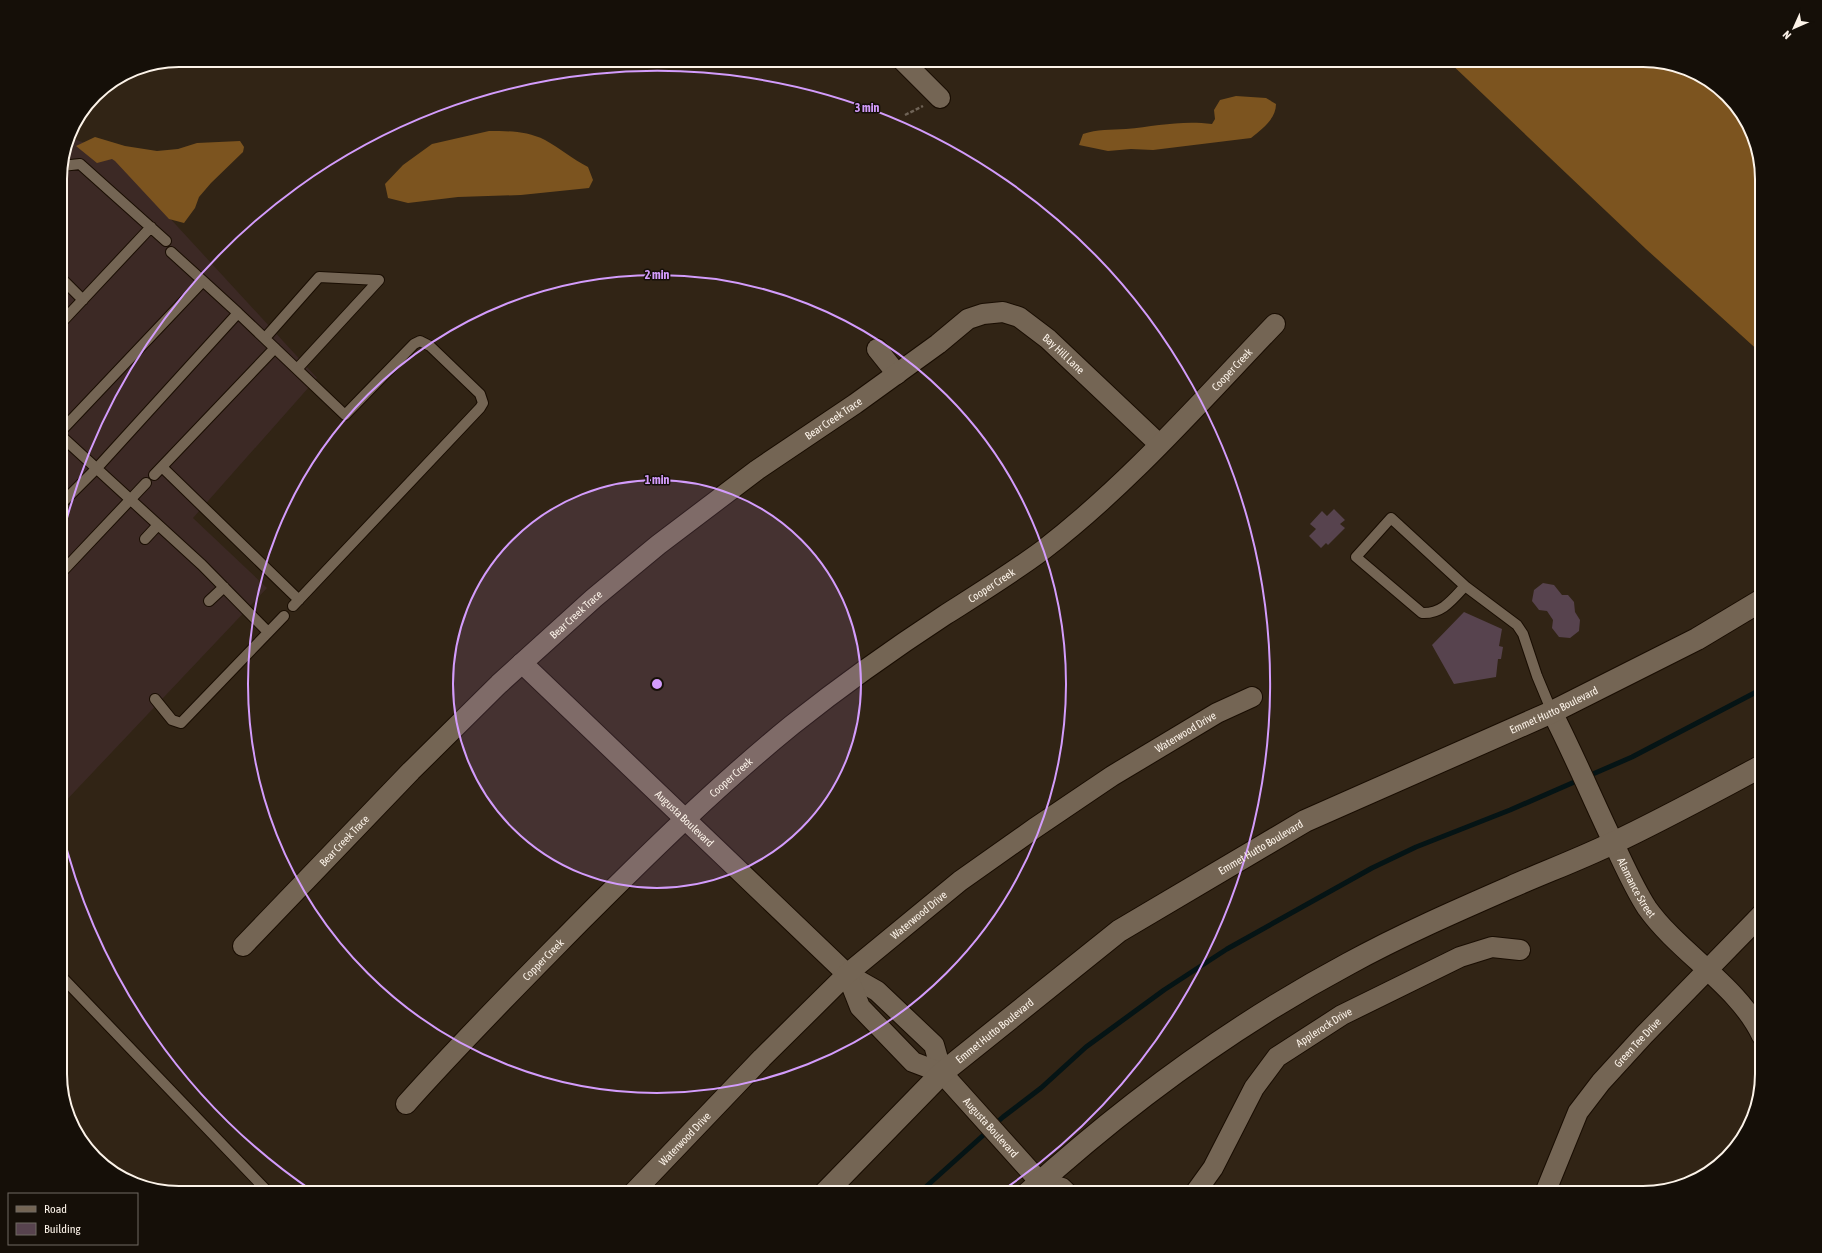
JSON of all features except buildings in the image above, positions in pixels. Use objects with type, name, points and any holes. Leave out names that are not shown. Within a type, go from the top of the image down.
[{"type":"street","points":[[909,67],[940,98]]},
{"type":"street","name":"Bay Hill Lane","points":[[952,333],[968,319],[982,314],[1003,312],[1019,317],[1048,339],[1159,444]]},
{"type":"street","name":"Cooper Creek","points":[[685,819],[709,796],[795,723],[892,651],[1044,549],[1090,511],[1159,444],[1274,324]]},
{"type":"street","name":"Bear Creek Trace","points":[[243,946],[417,766],[499,684],[594,598],[658,545],[757,470],[855,404],[952,333]]},
{"type":"street","points":[[877,349],[896,374]]},
{"type":"street","name":"Emmet Hutto Boulevard","points":[[832,1186],[942,1073],[1120,931],[1305,821],[1552,712],[1697,639],[1755,604]]},
{"type":"street","name":"Augusta Boulevard","points":[[522,663],[847,974],[877,991],[934,1045],[942,1073],[1009,1147],[1035,1186]]},
{"type":"street","name":"Waterwood Drive","points":[[640,1186],[762,1058],[847,974],[960,881],[1060,810],[1163,745],[1217,713],[1252,697]]},
{"type":"street","name":"Alamance Street","points":[[1552,712],[1625,869],[1647,908],[1680,945],[1707,970],[1752,1018],[1755,1023]]},
{"type":"street","points":[[1040,1186],[1112,1121],[1235,1031],[1347,964],[1433,922],[1613,843],[1755,770]]},
{"type":"street","name":"Copper Creek","points":[[406,1104],[537,965],[685,819]]},
{"type":"street","name":"Green Tee Drive","points":[[1548,1186],[1578,1112],[1601,1082],[1621,1059],[1755,921]]},
{"type":"street","name":"Applerock Drive","points":[[1200,1186],[1213,1168],[1254,1088],[1266,1070],[1282,1054],[1342,1015],[1460,956],[1492,947],[1520,950]]},
{"type":"street","name":"Augusta Boulevard","points":[[847,974],[860,1007],[913,1062],[942,1073]]},
{"type":"lane","points":[[68,165],[80,164],[166,241]]},
{"type":"lane","points":[[67,317],[151,227]]},
{"type":"lane","points":[[162,467],[296,603],[480,408],[483,403],[480,394],[424,342],[420,341],[414,344],[345,415],[265,338],[171,252]]},
{"type":"lane","points":[[265,338],[319,277],[379,280],[297,369]]},
{"type":"lane","points":[[67,427],[203,281]]},
{"type":"lane","points":[[67,285],[83,300]]},
{"type":"lane","points":[[67,498],[238,313]]},
{"type":"lane","points":[[154,475],[275,348]]},
{"type":"lane","points":[[67,441],[224,587],[268,632]]},
{"type":"lane","points":[[67,567],[146,484]]},
{"type":"lane","points":[[1465,586],[1443,608],[1436,612],[1422,613],[1356,557],[1391,518],[1465,586],[1517,625],[1523,634],[1537,676],[1552,712]]},
{"type":"lane","points":[[145,539],[158,525]]},
{"type":"lane","points":[[209,601],[224,587]]},
{"type":"lane","points":[[154,699],[172,720],[181,723],[284,616]]},
{"type":"lane","points":[[67,982],[262,1186]]},
{"type":"shaded area","points":[[1454,67],[1658,68],[1686,76],[1699,82],[1717,95],[1727,105],[1743,129],[1751,150],[1754,164],[1755,348],[1646,249]]},
{"type":"shaded area","points":[[1236,96],[1266,98],[1276,104],[1274,114],[1271,119],[1251,138],[1153,150],[1131,149],[1108,151],[1079,145],[1083,134],[1094,131],[1180,123],[1212,124],[1215,119],[1214,110],[1220,100]]},
{"type":"shaded area","points":[[489,131],[524,133],[545,140],[588,167],[593,180],[589,188],[521,195],[458,197],[408,203],[388,198],[385,184],[403,165],[432,144]]},
{"type":"shaded area","points":[[95,137],[125,146],[157,151],[178,149],[197,143],[240,141],[244,147],[243,152],[211,183],[199,197],[195,208],[184,223],[169,219],[115,161],[112,159],[97,163],[76,146]]},
{"type":"shaded area","points":[[75,139],[108,151],[317,378],[193,518],[267,588],[67,800],[67,172],[69,157]]},
{"type":"waterway","points":[[1586,777],[1632,757],[1755,693]]},
{"type":"waterway","points":[[994,1125],[1041,1088],[1086,1047],[1164,990],[1227,949],[1372,868],[1416,847],[1510,810],[1579,780]]},
{"type":"waterway","points":[[927,1186],[988,1131]]}]
